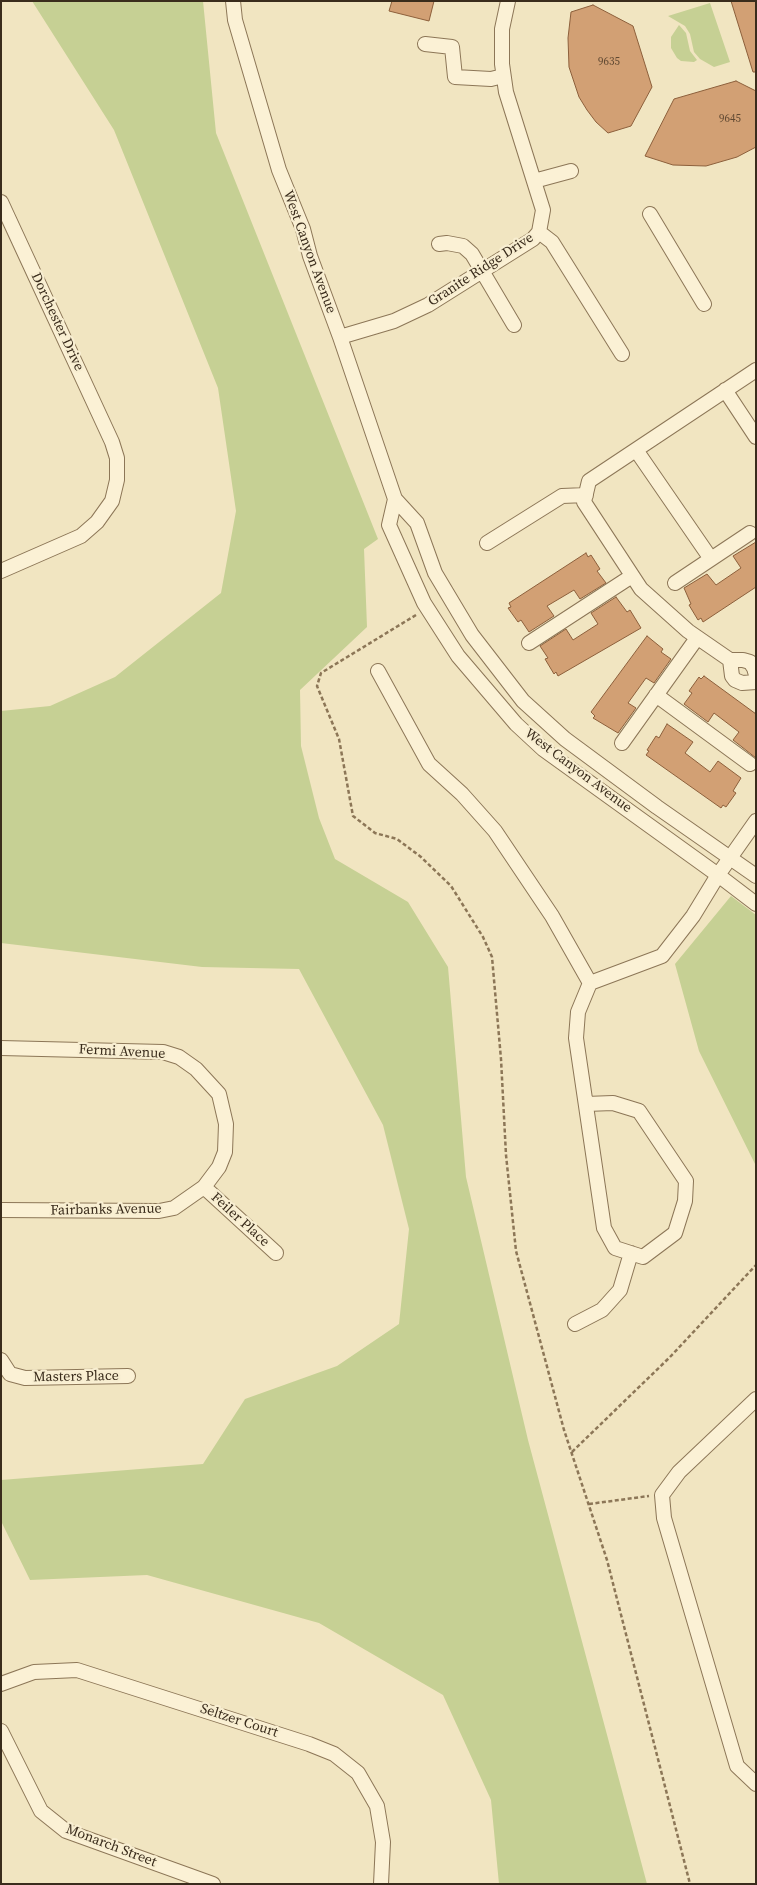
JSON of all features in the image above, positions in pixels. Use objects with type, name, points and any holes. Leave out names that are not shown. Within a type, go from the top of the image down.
[{"type":"street","name":"West Canyon Avenue","points":[[233,1],[235,20],[279,170],[303,229],[310,256],[340,337],[394,499],[417,523],[435,574],[472,635],[523,701],[565,739],[592,760],[657,808],[756,876]]},
{"type":"street","name":"Granite Ridge Drive","points":[[340,337],[394,321],[428,305],[533,239],[539,232],[543,210],[506,92],[503,76],[502,29],[508,1]]},
{"type":"street","points":[[425,44],[452,47],[455,77],[491,78],[503,76]]},
{"type":"street","points":[[534,181],[571,171]]},
{"type":"street","name":"Dorchester Drive","points":[[1,202],[112,442],[116,458],[116,480],[112,501],[97,522],[81,536],[1,572]]},
{"type":"street","points":[[650,214],[704,304]]},
{"type":"street","points":[[539,232],[552,242],[622,354]]},
{"type":"street","points":[[439,244],[447,243],[463,246],[472,254],[514,325]]},
{"type":"street","points":[[756,370],[589,481],[584,502],[641,589],[697,638],[730,660],[750,662],[756,675]]},
{"type":"street","points":[[724,390],[756,437]]},
{"type":"street","points":[[636,450],[711,559]]},
{"type":"street","points":[[486,543],[562,496],[586,495]]},
{"type":"street","name":"West Canyon Avenue","points":[[394,499],[389,525],[428,609],[458,656],[516,724],[543,749],[756,904]]},
{"type":"street","points":[[675,583],[750,533]]},
{"type":"street","points":[[530,643],[632,576]]},
{"type":"street","points":[[622,743],[697,638]]},
{"type":"street","points":[[730,660],[732,676],[735,680],[742,683],[756,682]]},
{"type":"street","points":[[378,671],[429,764],[462,794],[495,831],[552,916],[590,983]]},
{"type":"street","points":[[656,695],[750,764]]},
{"type":"street","points":[[586,1104],[613,1103],[639,1111],[686,1180],[684,1200],[675,1233],[643,1257],[615,1248],[604,1228],[576,1038],[578,1012],[590,983],[662,956],[693,916],[718,875],[756,821]]},
{"type":"street","name":"Fermi Avenue","points":[[1,1048],[162,1052],[179,1057],[185,1061],[196,1069],[219,1094],[226,1124],[225,1152],[219,1166],[204,1187]]},
{"type":"street","name":"Fairbanks Avenue","points":[[1,1210],[159,1211],[174,1208],[204,1187]]},
{"type":"street","name":"Feiler Place","points":[[204,1187],[276,1253]]},
{"type":"street","points":[[576,1324],[602,1310],[620,1290],[631,1253]]},
{"type":"street","name":"Masters Place","points":[[1,1360],[10,1374],[25,1378],[128,1376]]},
{"type":"street","points":[[756,1399],[679,1472],[662,1495],[664,1518],[737,1766],[756,1784]]},
{"type":"street","name":"Seltzer Court","points":[[1,1684],[34,1672],[76,1670],[309,1744],[334,1754],[358,1773],[377,1806],[383,1842],[380,1884]]},
{"type":"street","name":"Monarch Street","points":[[1,1731],[41,1811],[66,1831],[213,1884]]},
{"type":"path","points":[[428,609],[321,673],[318,686],[339,739],[353,816],[375,832],[397,839],[421,857],[451,886],[483,937],[492,957],[501,1059],[506,1155],[516,1251],[572,1452],[607,1560],[690,1884]]},
{"type":"path","points":[[572,1452],[670,1357],[756,1265]]},
{"type":"path","points":[[589,1504],[662,1495]]},
{"type":"green space","points":[[32,1],[203,1],[216,133],[378,539],[364,549],[367,627],[300,690],[301,746],[319,818],[335,859],[408,902],[448,967],[466,1177],[528,1440],[647,1884],[499,1884],[491,1800],[443,1695],[319,1623],[147,1575],[30,1580],[1,1521],[1,1480],[203,1464],[245,1399],[337,1366],[399,1324],[409,1229],[383,1125],[299,969],[202,967],[1,943],[1,711],[50,706],[115,677],[221,593],[236,511],[218,388],[114,130]]},
{"type":"green space","points":[[710,3],[730,62],[714,67],[700,59],[694,52],[690,34],[685,26],[668,16]]},
{"type":"green space","points":[[679,25],[686,33],[690,51],[697,60],[694,62],[681,61],[671,48],[671,37]]},
{"type":"green space","points":[[731,896],[756,915],[756,1166],[699,1051],[675,964]]},
{"type":"building","points":[[392,1],[434,1],[429,21],[389,11]]},
{"type":"building","points":[[731,1],[756,1],[756,72],[753,72]]},
{"type":"building","points":[[593,5],[633,26],[652,87],[631,126],[608,133],[596,122],[579,97],[569,67],[568,38],[571,12]]},
{"type":"building","points":[[736,81],[756,91],[756,147],[737,157],[706,166],[673,165],[645,156],[674,99]]},
{"type":"building","points":[[756,542],[756,587],[703,622],[701,618],[698,620],[689,605],[691,604],[684,588],[707,574],[716,585],[741,568],[733,556]]},
{"type":"building","points":[[586,553],[588,557],[591,555],[600,569],[597,571],[606,583],[580,599],[574,590],[547,606],[554,616],[529,632],[521,620],[518,622],[508,608],[511,607],[509,603]]},
{"type":"building","points":[[616,597],[627,612],[630,610],[641,628],[558,676],[556,672],[554,674],[545,659],[548,658],[540,646],[566,629],[573,640],[598,624],[591,613]]},
{"type":"building","points":[[647,636],[663,649],[661,652],[671,659],[654,683],[646,678],[628,703],[636,708],[618,733],[593,718],[595,716],[591,712]]},
{"type":"building","points":[[704,676],[756,714],[756,758],[733,740],[739,732],[714,713],[708,722],[684,704],[692,693],[689,691],[699,677],[701,679]]},
{"type":"building","points":[[667,724],[693,742],[685,753],[710,772],[718,761],[741,778],[733,791],[736,793],[726,807],[723,805],[721,808],[646,755],[656,736],[659,738]]}]
